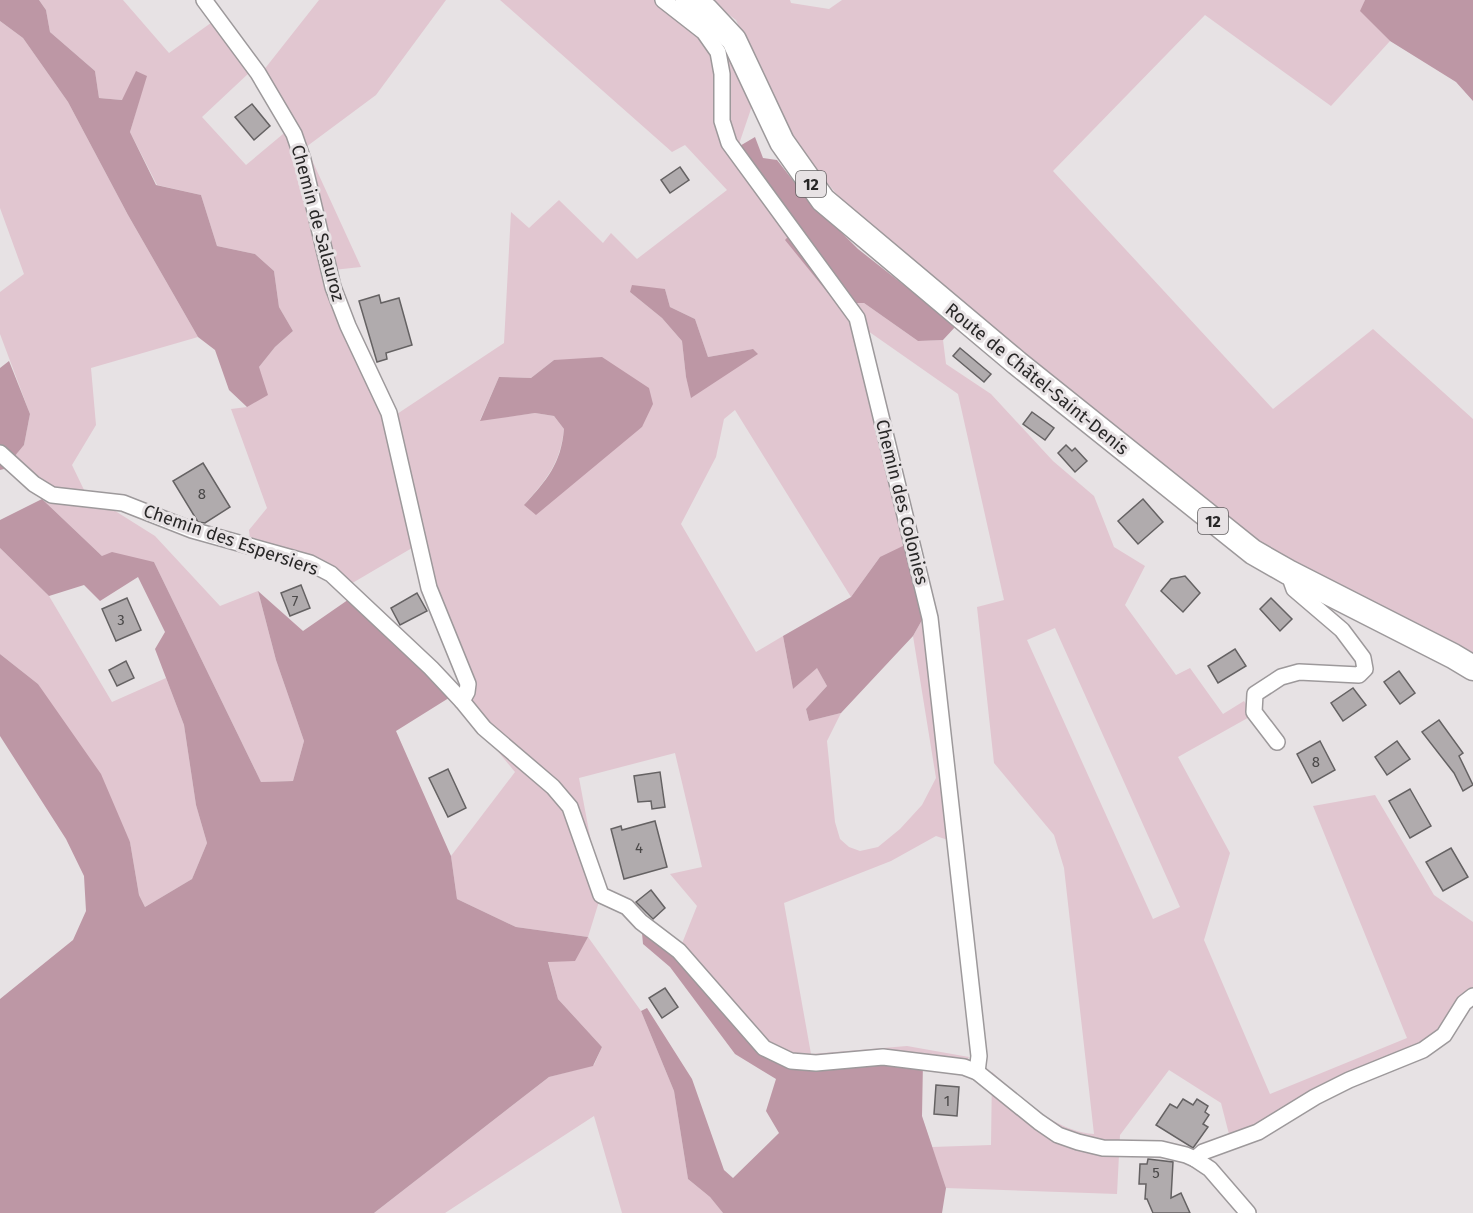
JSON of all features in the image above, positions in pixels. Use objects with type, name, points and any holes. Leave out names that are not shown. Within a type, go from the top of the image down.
[{"type":"main road","name":"Route de Châtel-Saint-Denis","points":[[687,0],[706,10],[734,40],[782,142],[798,168],[823,200],[987,339],[1253,552],[1473,668]]},
{"type":"street","name":"Chemin de Salauroz","points":[[204,0],[258,73],[294,134],[303,160],[333,287],[348,326],[389,413],[429,588],[468,684],[462,701]]},
{"type":"street","name":"Chemin des Colonies","points":[[663,0],[704,32],[718,52],[722,74],[722,121],[729,143],[857,318],[930,618],[979,1056],[977,1072]]},
{"type":"street","name":"Chemin des Espersiers","points":[[0,453],[34,484],[52,495],[123,503],[192,530],[302,561],[320,568],[343,585],[462,701],[484,728],[553,787],[570,807],[601,895],[627,907],[679,951],[764,1048],[791,1061],[816,1064],[883,1057],[954,1065],[977,1072]]},
{"type":"street","points":[[1277,742],[1254,712],[1255,694],[1281,677],[1299,672],[1359,675],[1365,669],[1363,658],[1342,630],[1294,589],[1288,572]]},
{"type":"street","points":[[1195,1159],[1203,1152],[1258,1132],[1315,1097],[1349,1080],[1429,1047],[1444,1035],[1464,1003],[1473,996]]},
{"type":"street","points":[[977,1072],[1058,1135],[1103,1148],[1161,1149],[1195,1159],[1210,1168],[1248,1213]]},
{"type":"shaded area","points":[[0,0],[39,0],[46,10],[50,32],[95,71],[99,98],[122,100],[136,71],[147,76],[130,132],[156,185],[201,195],[217,246],[255,254],[274,271],[279,307],[293,331],[275,347],[259,367],[268,395],[247,407],[229,390],[215,350],[198,337],[128,215],[68,102],[23,38],[0,21]]},
{"type":"shaded area","points":[[39,0],[123,0],[169,53],[215,20],[250,72],[202,117],[246,165],[295,124],[263,71],[319,0],[446,0],[376,95],[306,147],[361,267],[333,270],[394,416],[504,343],[511,212],[529,228],[559,200],[603,243],[611,233],[637,259],[727,190],[685,145],[672,152],[500,0],[659,0],[721,39],[753,103],[738,147],[798,227],[786,240],[836,303],[864,303],[918,341],[943,340],[946,364],[991,394],[1053,461],[1094,496],[1114,547],[1145,566],[1125,605],[1176,675],[1190,668],[1223,714],[1244,701],[1253,715],[1178,757],[1230,853],[1204,940],[1270,1094],[1407,1038],[1313,806],[1375,795],[1434,895],[1473,922],[1473,1003],[1442,1044],[1355,1081],[1232,1146],[1221,1103],[1169,1070],[1120,1135],[1117,1194],[946,1188],[932,1147],[991,1145],[992,1072],[1026,1102],[1052,1120],[1079,1132],[1094,1134],[1064,868],[1054,835],[994,763],[977,607],[1004,600],[958,394],[868,331],[937,623],[948,840],[936,836],[891,861],[784,903],[811,1054],[907,1046],[969,1057],[964,1067],[816,1063],[764,1048],[679,951],[697,906],[670,874],[702,867],[675,753],[579,778],[601,895],[588,937],[516,927],[457,899],[451,856],[515,772],[452,696],[464,690],[412,548],[349,585],[250,540],[249,530],[267,508],[231,409],[247,407],[259,367],[275,347],[293,331],[279,307],[274,271],[255,254],[217,246],[201,195],[157,185],[130,132],[146,76],[136,72],[123,100],[99,98],[95,71],[50,32],[46,10]],"holes":[[[665,289],[670,307],[695,319],[708,357],[753,349],[692,397],[686,377],[682,341],[662,318],[630,292]],[[554,360],[642,427],[524,505],[556,462],[564,429],[554,416],[535,413],[480,420],[499,377],[531,378]],[[735,410],[851,597],[880,557],[926,613],[913,636],[936,778],[922,805],[900,829],[878,847],[860,851],[849,847],[840,839],[835,822],[827,741],[841,713],[809,721],[806,709],[827,686],[817,667],[793,689],[783,636],[756,652],[681,524],[716,457],[724,419]],[[1055,628],[1180,907],[1153,919],[1027,640]]]},
{"type":"shaded area","points":[[709,0],[790,0],[791,3],[829,9],[842,0],[1365,0],[1361,11],[1390,41],[1331,106],[1205,15],[1053,171],[1273,409],[1373,329],[1473,419],[1473,656],[1256,542],[1101,422],[851,212],[786,132],[736,20]]},
{"type":"shaded area","points":[[1365,0],[1473,0],[1473,101],[1456,82],[1390,41],[1360,11]]},
{"type":"shaded area","points":[[0,21],[23,38],[68,102],[128,215],[198,337],[91,368],[96,425],[72,465],[85,492],[155,536],[220,606],[258,591],[276,660],[304,741],[293,781],[261,782],[154,562],[102,556],[42,499],[4,469],[24,445],[30,414],[0,334],[0,292],[24,274],[0,208]]},
{"type":"shaded area","points":[[755,137],[763,158],[777,160],[806,197],[858,249],[956,326],[943,340],[918,341],[864,303],[836,303],[785,240],[798,226],[738,147]]},
{"type":"shaded area","points":[[632,285],[665,289],[670,307],[695,319],[708,357],[753,349],[758,354],[691,398],[682,341],[662,318],[630,292]]},
{"type":"shaded area","points":[[602,357],[649,388],[653,404],[642,427],[536,515],[524,505],[552,471],[560,452],[564,429],[554,416],[535,413],[480,421],[499,377],[531,378],[554,360]]},
{"type":"shaded area","points":[[9,361],[30,414],[24,445],[4,469],[0,470],[0,368]]},
{"type":"shaded area","points":[[42,499],[102,556],[112,552],[154,562],[261,782],[293,781],[304,741],[276,660],[258,591],[303,631],[355,595],[452,696],[396,731],[451,856],[457,899],[516,927],[588,937],[575,961],[548,962],[558,999],[602,1047],[593,1066],[549,1077],[374,1213],[0,1213],[0,999],[73,940],[86,911],[84,876],[66,839],[0,736],[0,654],[38,684],[101,774],[130,842],[139,895],[145,907],[192,879],[207,843],[196,805],[184,725],[155,649],[165,632],[138,577],[100,601],[84,585],[49,596],[0,548],[0,520]]},
{"type":"shaded area","points":[[907,544],[926,613],[913,636],[841,713],[809,721],[806,709],[827,686],[817,668],[793,689],[783,636],[851,597],[880,557]]},
{"type":"shaded area","points":[[0,548],[49,596],[112,702],[166,678],[184,725],[196,805],[207,843],[192,879],[145,907],[139,895],[130,842],[38,684],[0,654]]},
{"type":"shaded area","points":[[641,922],[765,1048],[791,1061],[923,1061],[922,1116],[946,1188],[942,1213],[723,1213],[710,1197],[688,1179],[674,1091],[641,1011],[647,1008],[692,1079],[724,1170],[733,1178],[779,1133],[766,1111],[776,1079],[735,1054],[670,967],[643,944]]},
{"type":"shaded area","points":[[588,937],[641,1011],[674,1091],[688,1179],[710,1197],[723,1213],[622,1213],[594,1116],[445,1213],[374,1213],[549,1077],[594,1065],[602,1047],[558,999],[548,961]]},
{"type":"building","points":[[252,104],[270,126],[254,140],[235,117]]},
{"type":"building","points":[[680,167],[689,180],[670,193],[661,180]]},
{"type":"building","points":[[379,295],[381,303],[399,298],[412,345],[386,353],[387,359],[377,362],[359,301]]},
{"type":"building","points":[[960,348],[991,374],[984,382],[953,356]]},
{"type":"building","points":[[1032,412],[1054,428],[1045,440],[1023,424]]},
{"type":"building","points":[[1066,445],[1072,451],[1075,448],[1087,461],[1075,472],[1058,453]]},
{"type":"building","points":[[203,463],[230,507],[205,523],[198,522],[173,481]]},
{"type":"building","points":[[1143,499],[1163,522],[1138,544],[1118,521]]},
{"type":"building","points":[[1185,576],[1200,593],[1183,612],[1161,591],[1171,579]]},
{"type":"building","points":[[301,585],[310,608],[290,616],[281,593]]},
{"type":"building","points":[[417,593],[427,611],[400,625],[391,608]]},
{"type":"building","points":[[127,598],[141,630],[116,641],[102,609]]},
{"type":"building","points":[[1271,598],[1292,619],[1280,631],[1260,609]]},
{"type":"building","points":[[1235,649],[1246,666],[1218,683],[1208,666]]},
{"type":"building","points":[[126,661],[134,678],[117,686],[109,670]]},
{"type":"building","points":[[1399,671],[1415,693],[1400,704],[1384,682]]},
{"type":"building","points":[[1353,688],[1366,705],[1343,721],[1331,703]]},
{"type":"building","points":[[1439,720],[1463,753],[1459,756],[1473,785],[1463,791],[1454,773],[1422,732]]},
{"type":"building","points":[[1320,741],[1335,770],[1312,783],[1297,754]]},
{"type":"building","points":[[1397,741],[1410,759],[1387,775],[1375,757]]},
{"type":"building","points":[[448,769],[466,808],[448,817],[429,778]]},
{"type":"building","points":[[660,772],[665,807],[652,809],[651,801],[638,802],[634,776]]},
{"type":"building","points":[[1410,789],[1431,826],[1410,838],[1389,801]]},
{"type":"building","points":[[655,821],[667,867],[624,879],[611,829],[621,826],[622,830]]},
{"type":"building","points":[[1451,848],[1468,877],[1443,891],[1426,862]]},
{"type":"building","points":[[651,890],[665,908],[653,919],[636,902]]},
{"type":"building","points":[[665,988],[678,1007],[662,1018],[649,998]]},
{"type":"building","points":[[936,1085],[959,1087],[957,1116],[934,1114]]},
{"type":"building","points":[[1183,1099],[1193,1105],[1197,1099],[1208,1106],[1205,1112],[1209,1115],[1203,1124],[1208,1127],[1193,1148],[1156,1125],[1170,1104],[1177,1108]]},
{"type":"building","points":[[1148,1159],[1173,1162],[1171,1198],[1181,1193],[1190,1213],[1153,1213],[1145,1199],[1146,1184],[1139,1184],[1140,1164],[1147,1164]]}]
